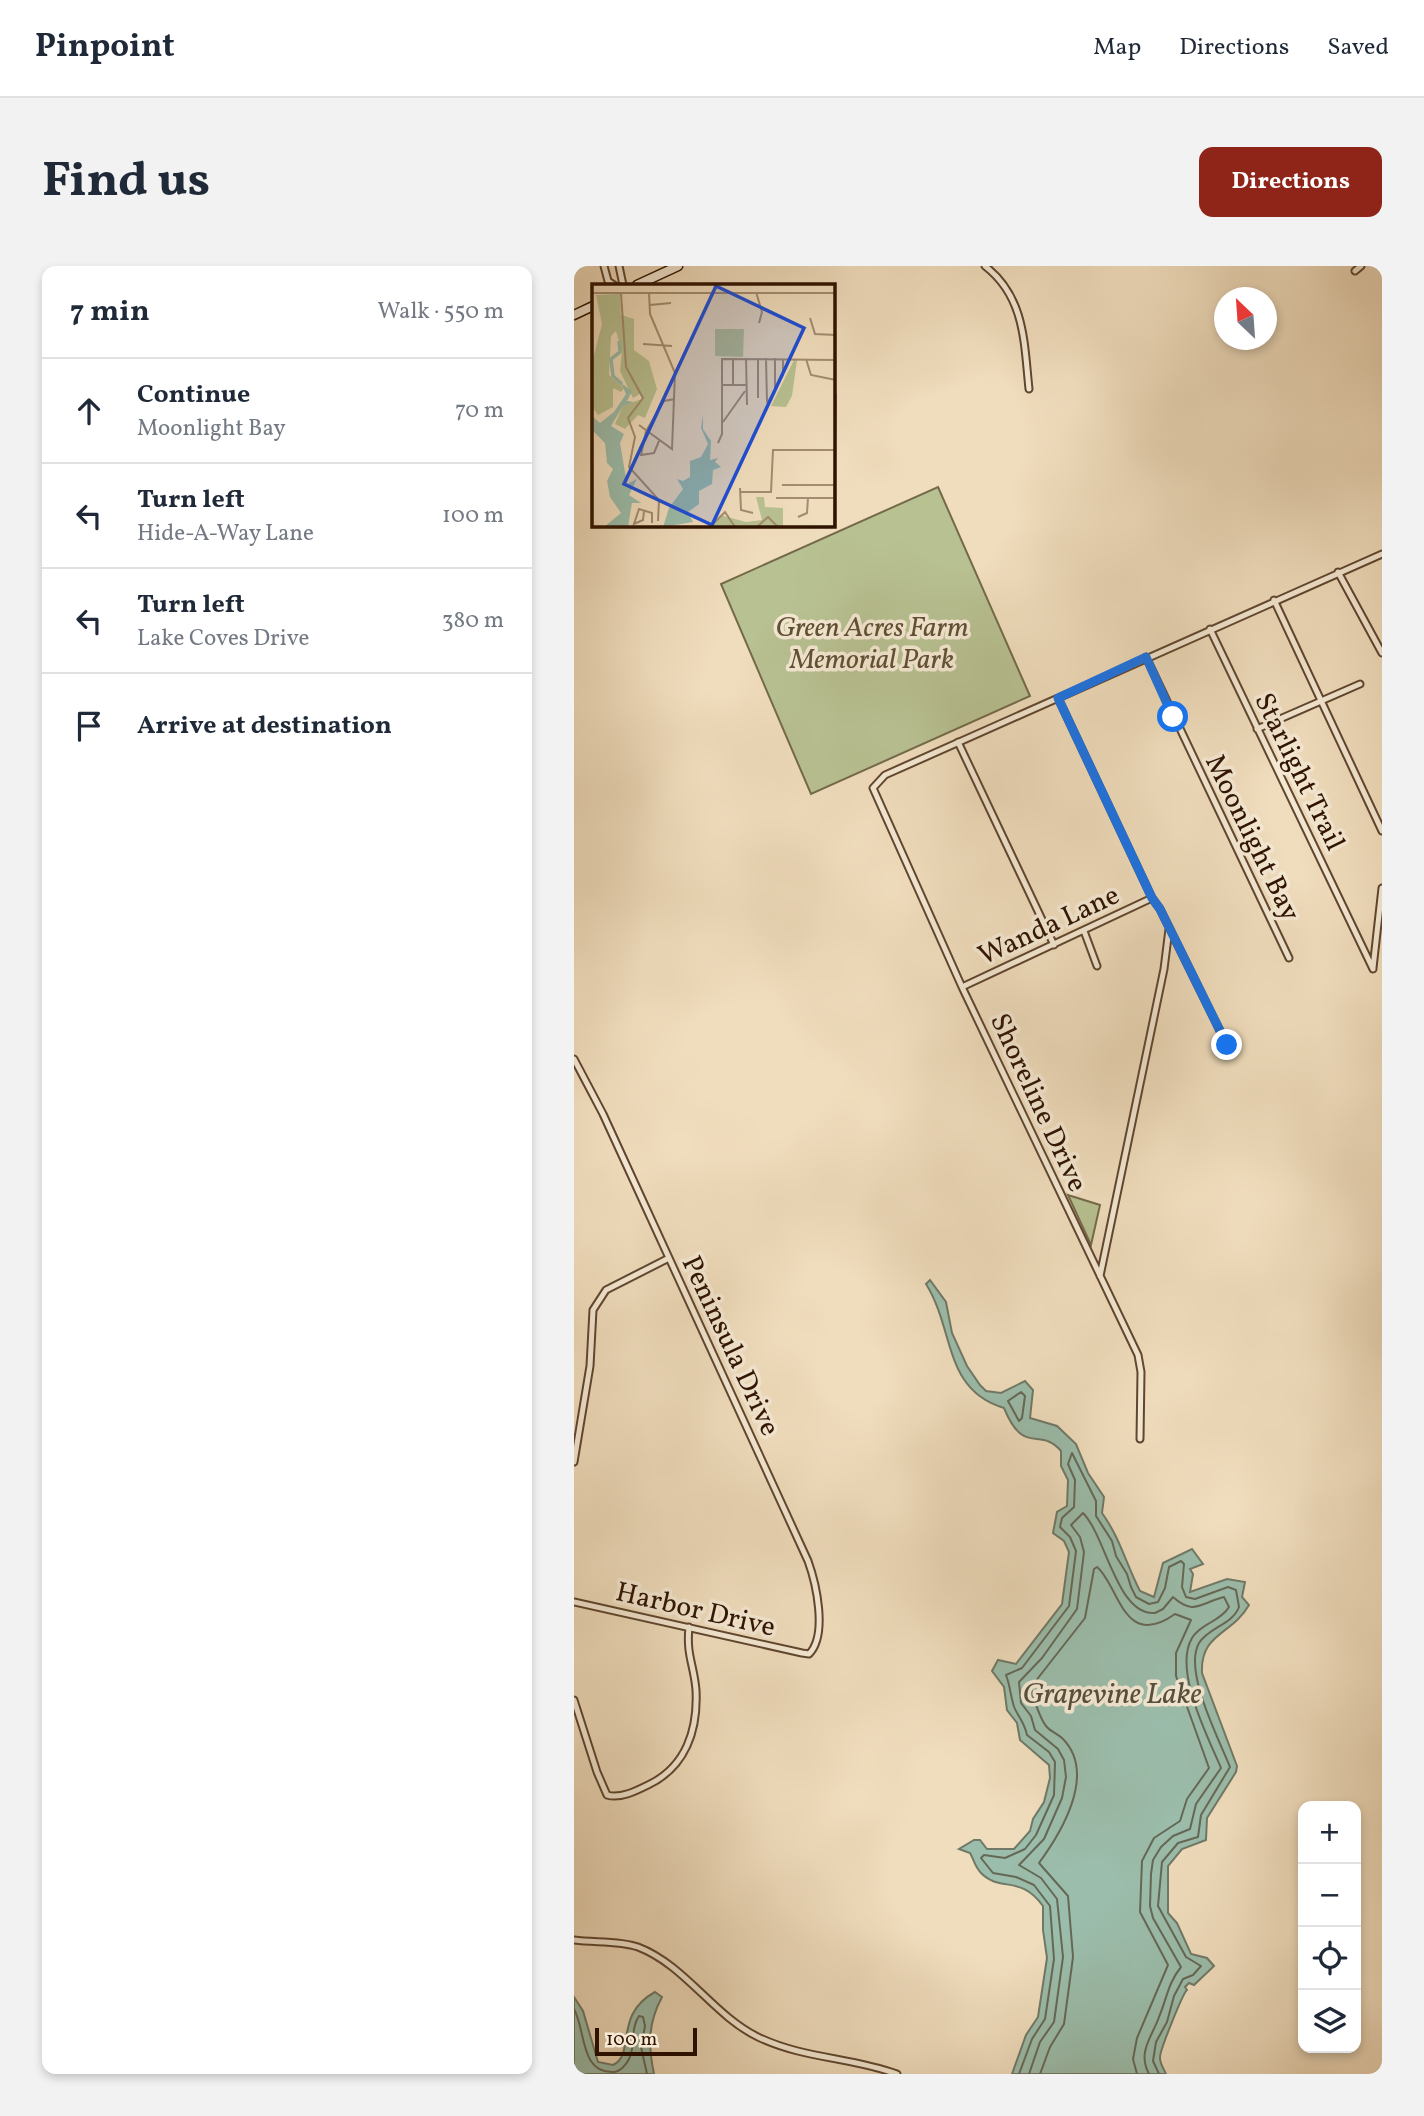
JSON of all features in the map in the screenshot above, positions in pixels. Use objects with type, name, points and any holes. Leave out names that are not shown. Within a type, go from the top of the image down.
[{"type":"street","points":[[604,266],[608,281],[612,284]]},
{"type":"street","points":[[619,266],[623,284]]},
{"type":"street","points":[[638,284],[678,266]]},
{"type":"street","points":[[985,266],[1004,284],[1020,313],[1029,389]]},
{"type":"street","points":[[1355,271],[1362,266]]},
{"type":"street","points":[[574,315],[592,306]]},
{"type":"street","points":[[1054,945],[958,742],[1382,554]]},
{"type":"street","points":[[1338,572],[1382,653]]},
{"type":"street","points":[[1274,600],[1382,831]]},
{"type":"street","name":"Starlight Trail","points":[[1210,629],[1373,969],[1382,888]]},
{"type":"street","name":"Moonlight Bay","points":[[1146,657],[1289,958]]},
{"type":"street","points":[[1257,729],[1360,684]]},
{"type":"street","points":[[1058,698],[1152,898],[1227,1045]]},
{"type":"street","name":"Shoreline Drive","points":[[958,742],[883,776],[873,789],[962,986],[1141,1364],[1140,1439]]},
{"type":"street","name":"Wanda Lane","points":[[962,986],[1152,898]]},
{"type":"street","points":[[1100,1276],[1164,970],[1169,928]]},
{"type":"street","points":[[1084,931],[1097,966]]},
{"type":"street","name":"Peninsula Drive","points":[[575,1062],[669,1258],[817,1585],[816,1642],[809,1654]]},
{"type":"street","points":[[574,1462],[590,1366],[593,1310],[606,1290],[669,1258]]},
{"type":"street","name":"Harbor Drive","points":[[574,1602],[809,1654]]},
{"type":"street","points":[[574,1700],[597,1772],[607,1794],[614,1797],[630,1793],[656,1781],[678,1763],[692,1737],[696,1688],[687,1647],[690,1627]]},
{"type":"street","points":[[574,1940],[630,1945],[645,1950],[681,1975],[739,2024],[774,2043],[816,2058],[897,2074]]},
{"type":"green space","name":"Green Acres Farm Memorial Park","points":[[938,487],[1030,696],[811,794],[721,584]]},
{"type":"green space","points":[[1068,1195],[1100,1205],[1091,1245]]},
{"type":"water","name":"Grapevine Lake","points":[[930,1280],[946,1302],[952,1333],[967,1366],[980,1385],[986,1391],[1001,1393],[1025,1381],[1033,1390],[1030,1418],[1057,1426],[1076,1444],[1088,1473],[1104,1497],[1102,1513],[1114,1532],[1140,1591],[1154,1597],[1163,1563],[1192,1549],[1203,1564],[1190,1569],[1193,1574],[1190,1592],[1227,1579],[1245,1582],[1242,1597],[1249,1605],[1206,1650],[1202,1673],[1237,1766],[1236,1772],[1207,1818],[1206,1840],[1182,1849],[1168,1866],[1168,1913],[1177,1923],[1191,1954],[1207,1958],[1214,1966],[1194,1985],[1189,1983],[1185,1987],[1187,1990],[1176,2011],[1161,2053],[1160,2058],[1166,2074],[1012,2074],[1026,2035],[1038,2017],[1047,1958],[1043,1906],[1026,1890],[988,1879],[979,1871],[970,1853],[959,1849],[974,1840],[980,1840],[987,1849],[1014,1849],[1030,1831],[1033,1819],[1044,1802],[1050,1778],[1049,1765],[1020,1740],[1017,1723],[1007,1710],[1004,1687],[992,1671],[998,1660],[1016,1664],[1062,1604],[1069,1552],[1064,1541],[1053,1533],[1057,1512],[1067,1506],[1068,1480],[1061,1466],[1061,1451],[1053,1444],[1025,1437],[1018,1432],[1004,1408],[984,1399],[970,1387],[960,1373],[926,1284]]},
{"type":"water","points":[[655,1992],[662,1997],[650,2034],[654,2074],[574,2074],[574,1997],[583,2011],[598,2062],[613,2065],[620,2060],[634,2012],[642,2001]]},
{"type":"route","points":[[1173,717],[1146,657],[1058,698],[1152,898],[1160,909],[1227,1045]]}]
